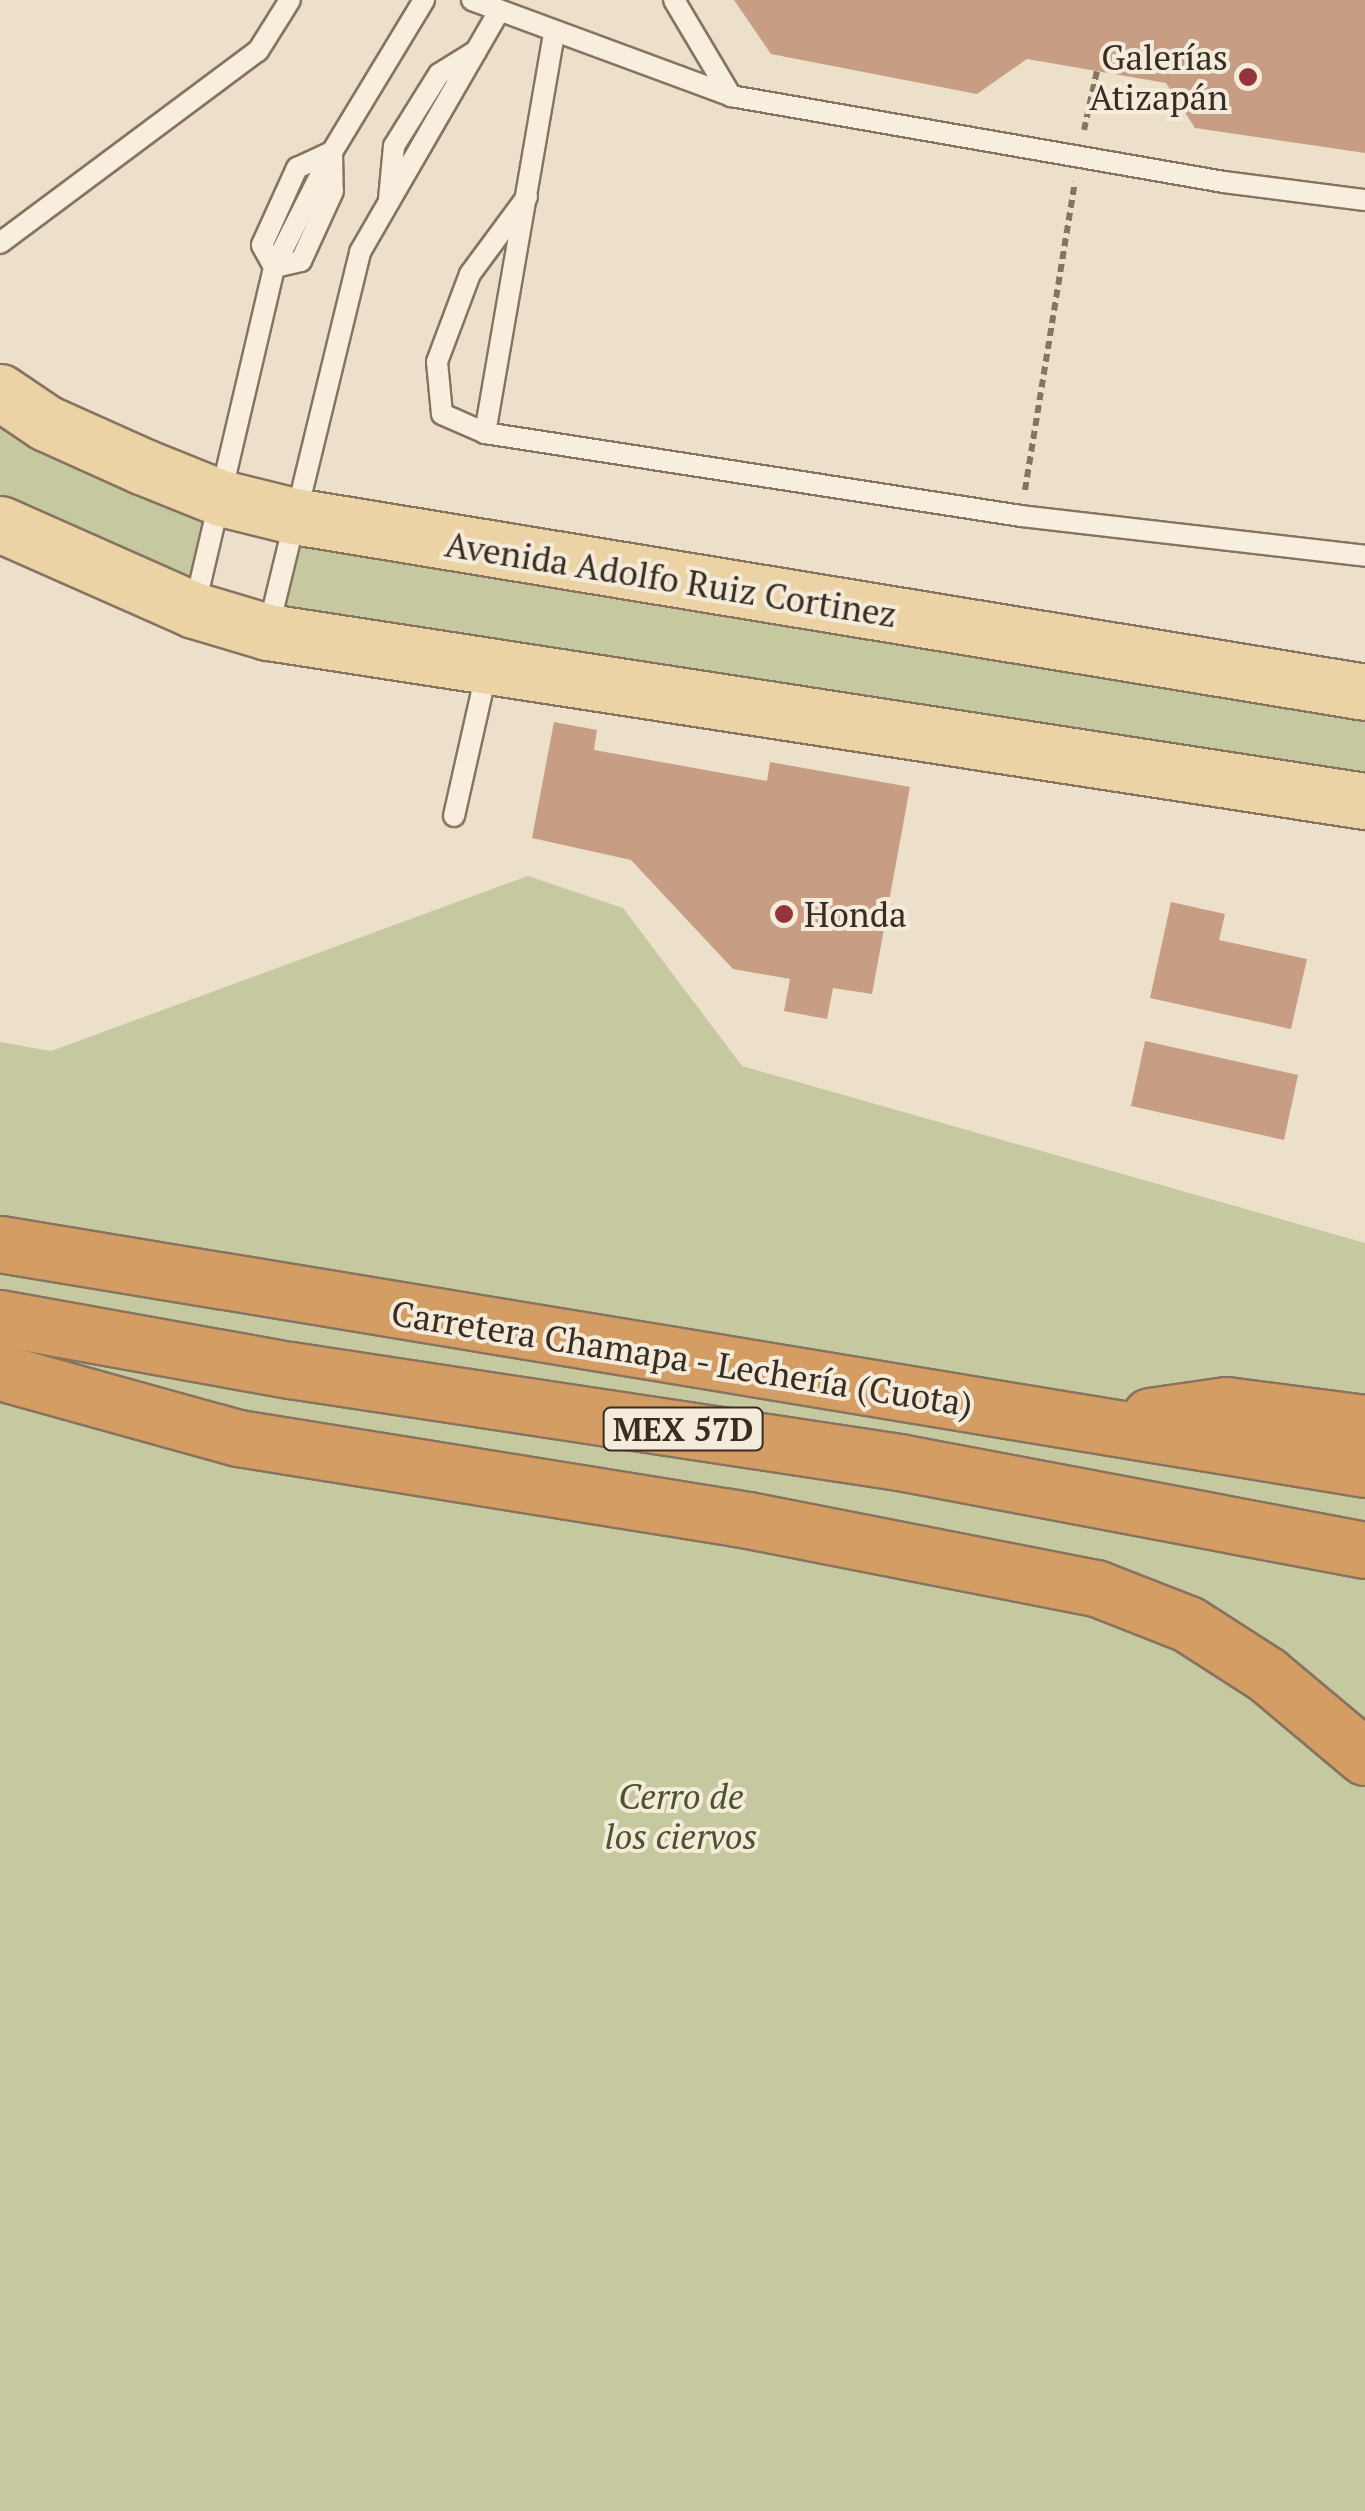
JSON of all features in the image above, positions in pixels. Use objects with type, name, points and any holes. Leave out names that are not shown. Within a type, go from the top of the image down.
[{"type":"highway","name":"Carretera Chamapa - Lechería (Cuota)","points":[[0,1244],[1365,1469]]},
{"type":"highway","name":"Carretera Chamapa - Lechería (Cuota)","points":[[0,1318],[290,1370],[899,1462],[1365,1550]]},
{"type":"highway","points":[[0,1372],[238,1438],[748,1520],[1096,1588],[1188,1624],[1266,1674],[1365,1757]]},
{"type":"highway","points":[[1096,1423],[1226,1406],[1365,1423]]},
{"type":"main road","name":"Avenida Adolfo Ruiz Cortinez","points":[[0,392],[46,423],[221,498],[294,516],[1365,692]]},
{"type":"main road","points":[[0,524],[194,610],[268,632],[1365,801]]},
{"type":"lane","points":[[0,243],[258,51],[290,0]]},
{"type":"lane","points":[[194,610],[274,267],[332,152],[424,0]]},
{"type":"lane","points":[[472,0],[498,13],[731,96],[1079,157],[1365,200]]},
{"type":"lane","points":[[674,0],[731,96]]},
{"type":"lane","points":[[268,632],[360,252],[498,13]]},
{"type":"lane","points":[[485,434],[554,32]]},
{"type":"lane","points":[[527,197],[470,274],[437,362],[442,414],[485,434],[1020,516],[1365,556]]},
{"type":"lane","points":[[454,816],[487,668]]},
{"type":"path","points":[[1020,516],[1079,157],[1097,71]]},
{"type":"green space","points":[[0,392],[221,498],[194,610],[0,524]]},
{"type":"green space","points":[[294,516],[1365,692],[1365,801],[268,632]]},
{"type":"green space","name":"Cerro de los ciervos","points":[[528,876],[623,908],[742,1066],[1365,1243],[1365,2511],[0,2511],[0,1042],[51,1051]]},
{"type":"building","name":"Galerías Atizapán","points":[[734,0],[1365,0],[1365,153],[1195,128],[1166,83],[1027,59],[977,94],[771,54]]},
{"type":"building","name":"Honda","points":[[554,722],[597,730],[594,750],[767,781],[770,762],[910,787],[872,994],[833,988],[827,1019],[784,1011],[790,979],[733,969],[631,860],[532,838]]},
{"type":"building","points":[[1171,902],[1225,914],[1219,940],[1307,959],[1291,1029],[1150,998]]},
{"type":"building","points":[[1145,1041],[1298,1075],[1284,1140],[1131,1106]]},
{"type":"place","name":"Galerías Atizapán","points":[[1248,77]]},
{"type":"place","name":"Honda","points":[[784,914]]}]
